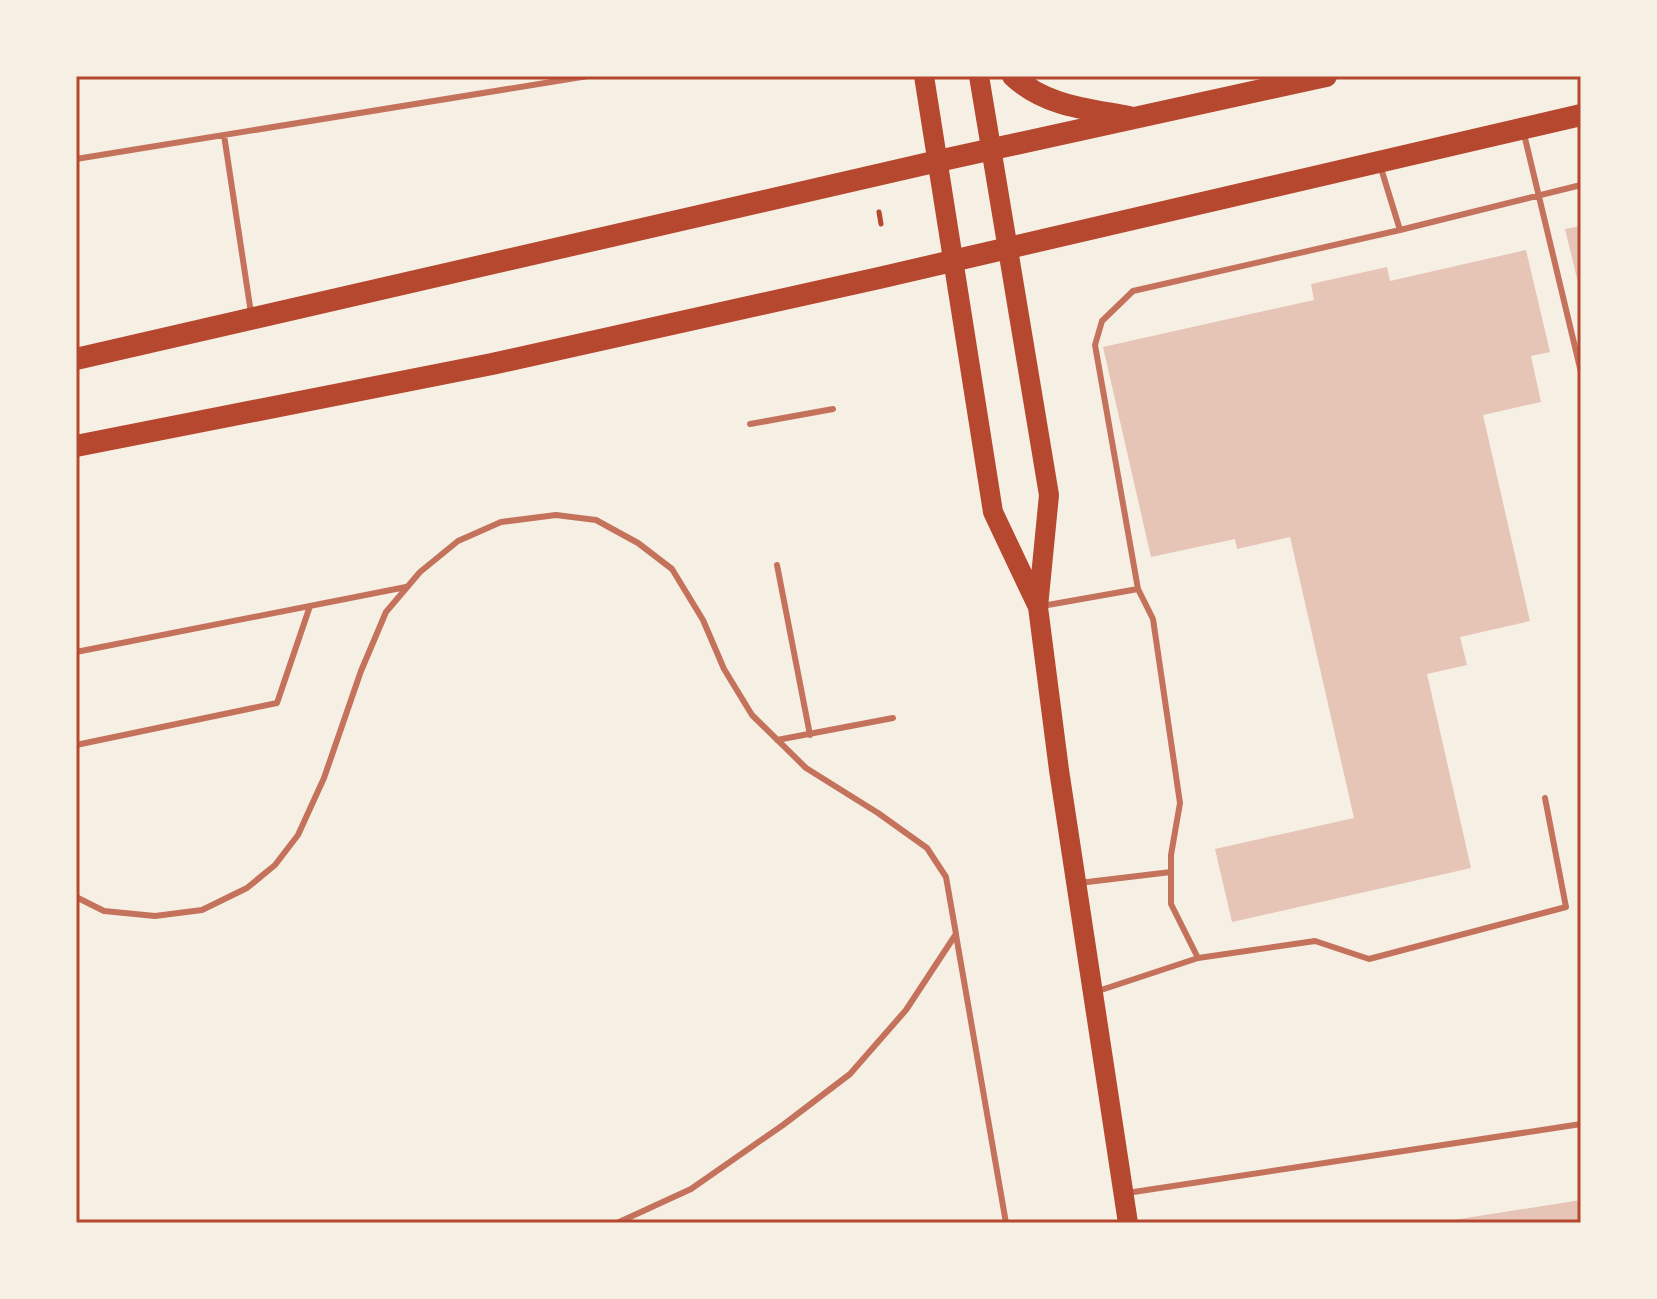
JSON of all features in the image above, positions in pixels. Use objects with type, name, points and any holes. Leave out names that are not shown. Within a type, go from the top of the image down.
[{"type":"highway","points":[[1013,76],[1030,92],[1063,104],[1139,118]]},
{"type":"highway","points":[[76,359],[938,161],[1326,76]]},
{"type":"highway","points":[[76,446],[492,364],[1581,115]]},
{"type":"main road","points":[[924,76],[993,512],[1038,607]]},
{"type":"main road","points":[[979,76],[1049,495],[1038,607],[1091,993],[1128,1223]]},
{"type":"lane","points":[[76,159],[588,76]]},
{"type":"lane","points":[[1523,128],[1581,372]]},
{"type":"lane","points":[[224,135],[252,319]]},
{"type":"lane","points":[[1379,161],[1400,230]]},
{"type":"lane","points":[[1198,958],[1171,904],[1171,855],[1180,803],[1153,619],[1138,589],[1095,345],[1102,321],[1133,291],[1581,185]]},
{"type":"lane","points":[[750,424],[833,409]]},
{"type":"lane","points":[[76,897],[104,911],[155,916],[202,910],[247,888],[275,865],[298,835],[324,778],[361,671],[386,612],[420,572],[458,541],[501,522],[556,515],[596,520],[638,543],[672,569],[703,620],[724,669],[752,715],[806,768],[927,848],[946,877],[1006,1223]]},
{"type":"lane","points":[[777,565],[810,735]]},
{"type":"lane","points":[[76,652],[407,587]]},
{"type":"lane","points":[[1038,607],[1138,589]]},
{"type":"lane","points":[[76,745],[277,703],[310,606]]},
{"type":"lane","points":[[777,740],[893,718]]},
{"type":"lane","points":[[1091,993],[1198,958],[1315,941],[1369,959],[1566,907],[1545,798]]},
{"type":"lane","points":[[1076,883],[1171,872]]},
{"type":"lane","points":[[617,1223],[691,1189],[850,1074],[906,1010],[956,934]]},
{"type":"lane","points":[[1123,1194],[1581,1124]]},
{"type":"path","points":[[879,212],[881,224]]},
{"type":"building","points":[[1581,226],[1581,290],[1580,291],[1565,229]]},
{"type":"building","points":[[1526,250],[1550,352],[1531,356],[1541,402],[1483,415],[1530,621],[1460,637],[1467,665],[1427,674],[1471,868],[1232,922],[1215,849],[1354,818],[1290,537],[1237,549],[1235,539],[1151,557],[1103,347],[1314,300],[1311,284],[1387,267],[1390,281]]},
{"type":"building","points":[[1581,1200],[1581,1223],[1447,1223],[1447,1221]]}]
